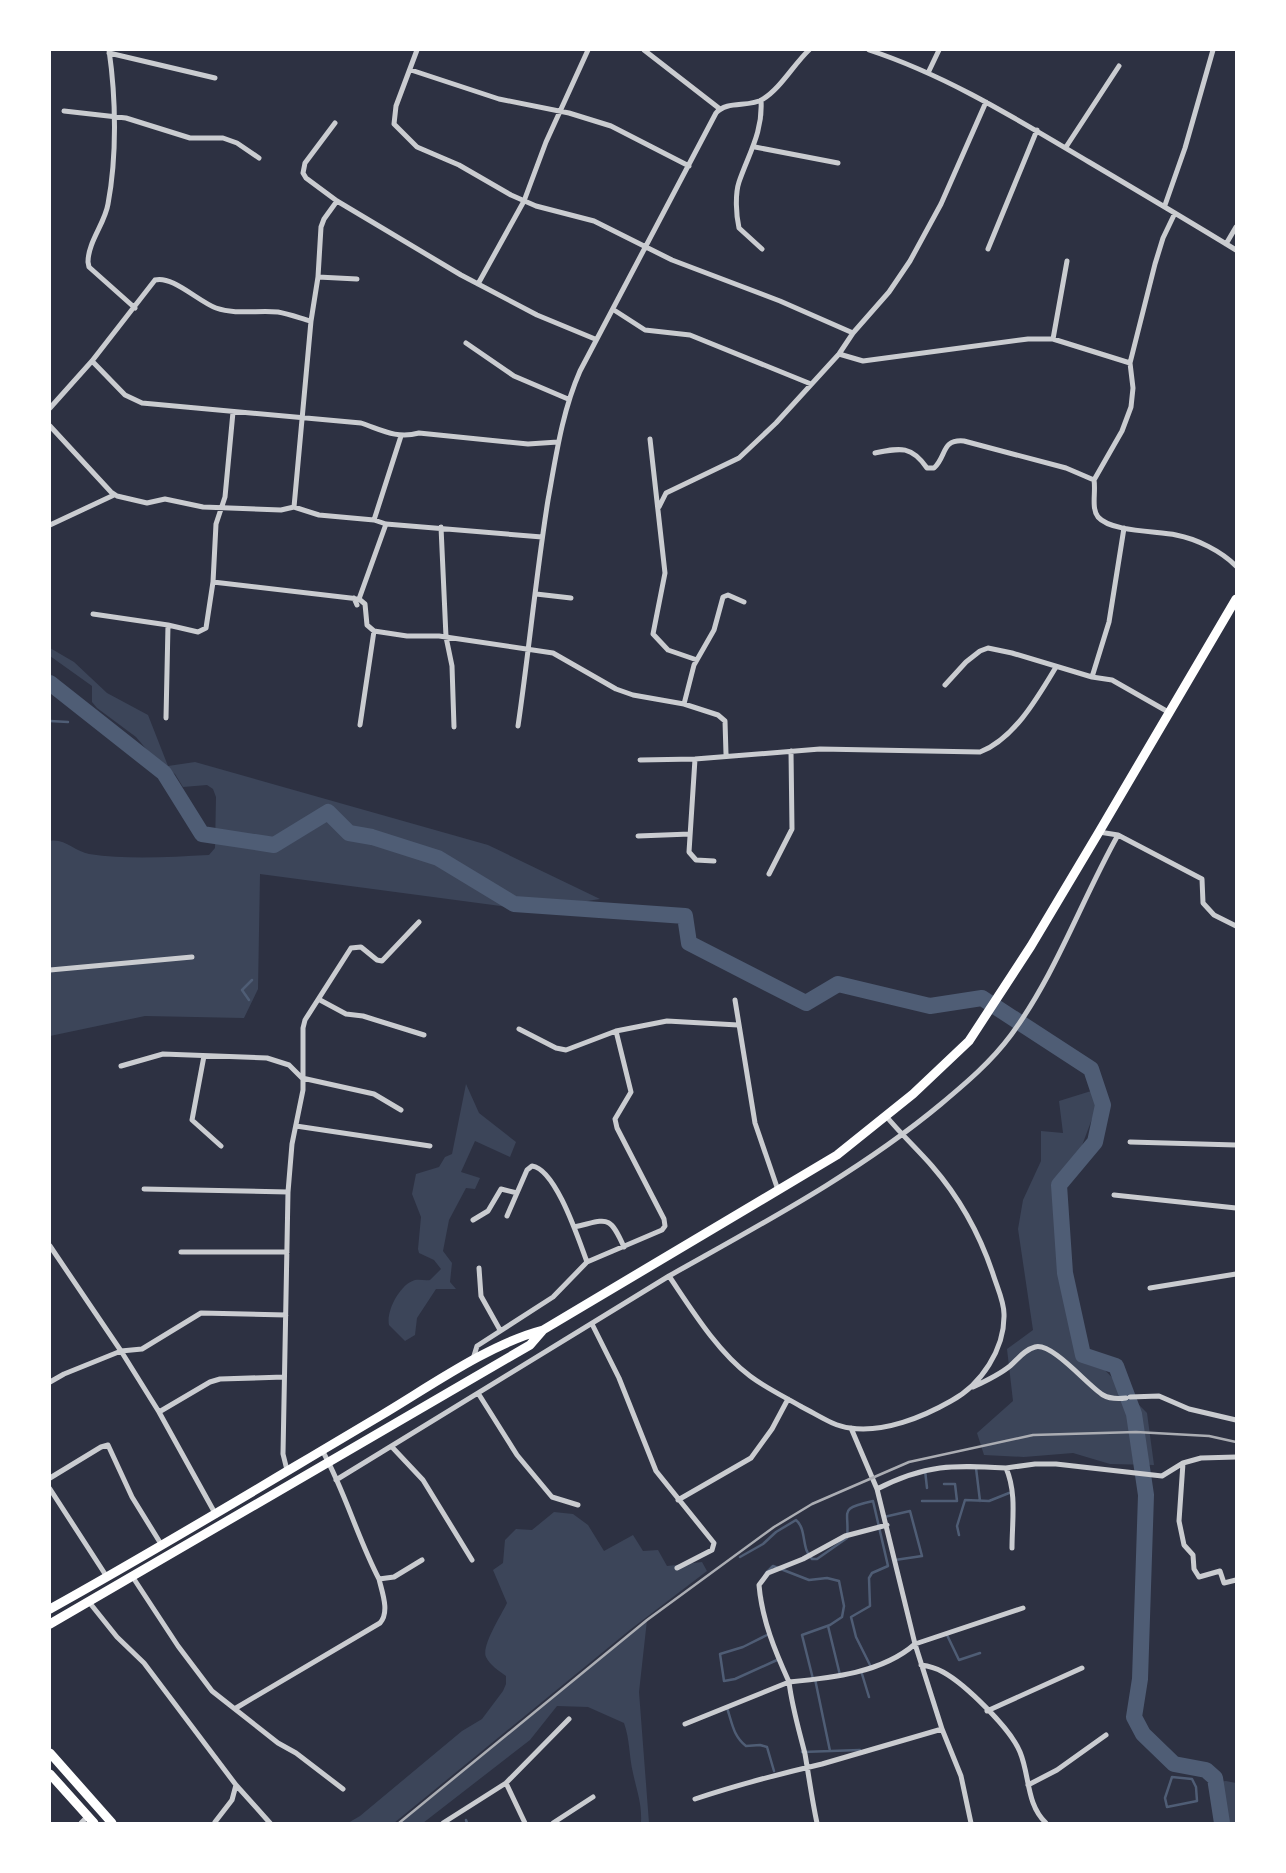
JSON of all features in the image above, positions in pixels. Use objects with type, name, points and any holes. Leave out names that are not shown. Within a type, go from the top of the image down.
[{"type":"highway","points":[[50,1609],[161,1544],[216,1515],[287,1470],[472,1362],[521,1336],[543,1330],[837,1155],[913,1094],[969,1041],[1031,946],[1236,599]]},
{"type":"highway","points":[[50,1624],[530,1345],[543,1330]]},
{"type":"highway","points":[[50,1753],[112,1823]]},
{"type":"highway","points":[[51,1777],[87,1821]]},
{"type":"street","points":[[417,50],[396,106],[394,124],[417,147],[458,165],[524,201],[594,221],[672,260],[780,301],[854,333]]},
{"type":"street","points":[[478,284],[524,201],[560,112],[588,50]]},
{"type":"street","points":[[644,50],[720,109]]},
{"type":"street","points":[[518,726],[542,537],[558,442],[568,399],[595,339],[614,310],[645,245],[720,109],[761,100],[769,95],[797,61],[809,50]]},
{"type":"street","points":[[869,50],[928,73],[986,102],[1165,205],[1236,250]]},
{"type":"street","points":[[928,73],[940,50]]},
{"type":"street","points":[[1165,205],[1185,148],[1212,50]]},
{"type":"street","points":[[134,308],[89,267],[88,262],[108,204],[112,180],[114,97],[109,51],[215,78]]},
{"type":"street","points":[[1066,147],[1120,66]]},
{"type":"street","points":[[411,70],[499,99],[560,112],[623,130],[689,166]]},
{"type":"street","points":[[761,100],[761,114],[755,147],[739,183],[738,223],[742,232],[762,249]]},
{"type":"street","points":[[659,506],[666,493],[739,458],[776,423],[839,354],[854,333],[889,292],[910,261],[941,204],[986,102]]},
{"type":"street","points":[[64,111],[126,118],[190,138],[223,138],[238,143],[259,158]]},
{"type":"street","points":[[335,123],[302,168],[306,178],[337,201],[478,284],[537,315],[595,339]]},
{"type":"street","points":[[988,249],[1037,130]]},
{"type":"street","points":[[755,147],[838,162]]},
{"type":"street","points":[[294,507],[301,416],[311,321],[318,277],[321,227],[324,219],[337,201]]},
{"type":"street","points":[[1175,213],[1163,238],[1155,264],[1130,363],[1133,388],[1131,407],[1122,430],[1094,480],[1094,508],[1097,516],[1103,521],[1124,528],[1177,535],[1196,541],[1220,553],[1236,566]]},
{"type":"street","points":[[1226,244],[1236,227]]},
{"type":"street","points":[[1052,339],[1067,261]]},
{"type":"street","points":[[318,277],[357,279]]},
{"type":"street","points":[[50,408],[92,360],[155,280],[161,278],[216,308],[230,311],[278,312],[311,321]]},
{"type":"street","points":[[614,310],[644,330],[690,335],[812,384]]},
{"type":"street","points":[[839,354],[863,361],[1028,339],[1052,339],[1130,363]]},
{"type":"street","points":[[466,343],[514,376],[568,399]]},
{"type":"street","points":[[92,360],[129,398],[142,403],[178,408],[301,416],[361,423],[388,434],[401,436],[419,433],[528,444],[558,442]]},
{"type":"street","points":[[92,614],[168,625],[198,632],[206,628],[213,582],[216,524],[223,506],[233,412]]},
{"type":"street","points":[[50,426],[114,495],[147,503],[164,499],[203,507],[223,506],[281,510],[294,507],[319,515],[374,520],[386,524],[442,527],[542,537]]},
{"type":"street","points":[[374,520],[401,436]]},
{"type":"street","points":[[650,439],[659,506],[665,581],[653,634],[668,650],[697,660]]},
{"type":"street","points":[[875,453],[901,447],[919,456],[927,468],[934,468],[949,443],[955,440],[964,441],[1066,468],[1094,480]]},
{"type":"street","points":[[50,525],[114,495]]},
{"type":"street","points":[[357,600],[386,524]]},
{"type":"street","points":[[442,527],[446,637],[452,666],[454,728]]},
{"type":"street","points":[[1092,677],[1109,622],[1124,528]]},
{"type":"street","points":[[213,582],[357,600],[365,604],[367,626],[374,630],[407,636],[446,637],[561,656],[609,685],[633,695],[684,704],[722,718],[725,721],[726,754]]},
{"type":"street","points":[[536,594],[570,598]]},
{"type":"street","points":[[684,704],[697,660],[714,630],[722,597],[728,595],[744,602]]},
{"type":"street","points":[[166,718],[168,625]]},
{"type":"street","points":[[360,725],[374,630]]},
{"type":"street","points":[[945,684],[966,662],[980,651],[988,648],[1012,653],[1092,677],[1112,680],[1170,713]]},
{"type":"street","points":[[640,760],[841,749],[980,752],[992,746],[1014,726],[1040,694],[1056,667]]},
{"type":"street","points":[[769,874],[792,829],[791,751]]},
{"type":"street","points":[[695,758],[690,856],[696,860],[714,861]]},
{"type":"street","points":[[1099,832],[1118,835],[1202,879],[1203,903],[1214,915],[1236,926]]},
{"type":"street","points":[[638,836],[690,834]]},
{"type":"street","points":[[336,1480],[669,1276],[824,1188],[901,1134],[986,1065],[1030,1008],[1057,960],[1094,878],[1118,835]]},
{"type":"street","points":[[287,1470],[283,1454],[288,1192],[302,1090],[303,1028],[305,1020],[320,1000],[351,948],[361,947],[377,960],[382,961],[419,922]]},
{"type":"street","points":[[50,970],[192,957]]},
{"type":"street","points":[[320,1000],[346,1014],[363,1016],[424,1035]]},
{"type":"street","points":[[735,1000],[755,1123],[778,1190]]},
{"type":"street","points":[[519,1029],[556,1048],[566,1050],[616,1031],[667,1021],[738,1025]]},
{"type":"street","points":[[472,1362],[477,1346],[552,1297],[587,1262],[662,1230],[666,1223],[617,1128],[615,1119],[631,1092],[616,1031]]},
{"type":"street","points":[[121,1066],[163,1054],[274,1060],[289,1065],[302,1078],[374,1094],[401,1110]]},
{"type":"street","points":[[204,1056],[192,1120],[221,1146]]},
{"type":"street","points":[[886,1116],[933,1167],[970,1220],[987,1256],[999,1292],[1004,1313],[998,1347],[972,1387]]},
{"type":"street","points":[[296,1126],[430,1146]]},
{"type":"street","points":[[1130,1142],[1236,1145]]},
{"type":"street","points":[[507,1216],[528,1168],[539,1168],[561,1197],[587,1262]]},
{"type":"street","points":[[144,1189],[288,1192]]},
{"type":"street","points":[[473,1220],[488,1210],[502,1189],[517,1193]]},
{"type":"street","points":[[1114,1195],[1236,1208]]},
{"type":"street","points":[[574,1227],[605,1220],[610,1222],[615,1227],[624,1247]]},
{"type":"street","points":[[50,1246],[121,1351],[216,1515]]},
{"type":"street","points":[[181,1252],[287,1252]]},
{"type":"street","points":[[479,1268],[481,1296],[500,1330]]},
{"type":"street","points":[[1150,1288],[1236,1274]]},
{"type":"street","points":[[669,1276],[709,1332],[737,1364],[763,1385],[832,1423],[851,1428],[876,1427],[920,1417],[1002,1371],[1024,1352],[1036,1346],[1044,1348],[1082,1376],[1102,1395],[1119,1399],[1160,1396],[1189,1409],[1236,1420]]},
{"type":"street","points":[[50,1382],[64,1374],[121,1351],[142,1350],[201,1313],[286,1315]]},
{"type":"street","points":[[592,1324],[619,1378],[656,1471],[714,1546],[712,1550],[677,1568]]},
{"type":"street","points":[[158,1412],[210,1382],[220,1379],[284,1377]]},
{"type":"street","points":[[478,1393],[517,1455],[552,1497],[578,1505]]},
{"type":"street","points":[[678,1500],[751,1458],[772,1429],[788,1399]]},
{"type":"street","points":[[851,1428],[877,1489],[915,1644],[942,1728],[961,1776],[971,1823]]},
{"type":"street","points":[[50,1478],[108,1445],[132,1497],[161,1544]]},
{"type":"street","points":[[392,1447],[423,1480],[472,1560]]},
{"type":"street","points":[[236,1708],[384,1619],[385,1609],[379,1578],[362,1546],[322,1450]]},
{"type":"street","points":[[877,1489],[907,1475],[943,1466],[965,1465],[1006,1468],[1035,1464],[1056,1464],[1162,1476],[1183,1463],[1201,1458],[1236,1457]]},
{"type":"street","points":[[1183,1463],[1179,1521],[1184,1545],[1193,1555],[1194,1570],[1199,1577],[1220,1571],[1224,1583],[1236,1580]]},
{"type":"street","points":[[1006,1468],[1013,1496],[1012,1548]]},
{"type":"street","points":[[50,1489],[107,1577]]},
{"type":"street","points":[[817,1823],[807,1768],[794,1716],[789,1682],[767,1629],[758,1585],[768,1573],[810,1556],[845,1536],[887,1525]]},
{"type":"street","points":[[379,1578],[394,1577],[422,1560]]},
{"type":"street","points":[[132,1576],[178,1646],[212,1691],[236,1708],[278,1744],[296,1753],[343,1789]]},
{"type":"street","points":[[88,1602],[117,1637],[144,1663],[236,1785],[270,1823]]},
{"type":"street","points":[[685,1724],[789,1682],[840,1676],[886,1662],[904,1654],[915,1644],[1023,1608]]},
{"type":"street","points":[[921,1665],[944,1672],[987,1710],[1016,1742],[1024,1763],[1028,1784],[1040,1823]]},
{"type":"street","points":[[987,1710],[1082,1668]]},
{"type":"street","points":[[443,1823],[506,1783],[554,1737],[569,1719]]},
{"type":"street","points":[[695,1799],[754,1780],[807,1768],[942,1728]]},
{"type":"street","points":[[1028,1784],[1057,1770],[1106,1735]]},
{"type":"street","points":[[506,1783],[525,1823]]},
{"type":"street","points":[[215,1822],[232,1800],[236,1785]]},
{"type":"street","points":[[553,1823],[593,1797]]},
{"type":"street","points":[[1037,1814],[1046,1823]]},
{"type":"shaded area","points":[[50,648],[74,662],[107,693],[148,715],[168,766],[195,762],[488,845],[600,899],[531,910],[260,874],[258,989],[244,1018],[145,1016],[50,1036],[50,841],[60,841],[84,853],[104,856],[149,858],[209,855],[215,848],[216,797],[213,789],[207,785],[183,787],[175,774],[159,764],[136,737],[97,708],[92,702],[92,686],[50,656]]},
{"type":"shaded area","points":[[466,1084],[479,1113],[516,1142],[510,1157],[475,1141],[461,1172],[480,1178],[475,1189],[466,1188],[449,1220],[443,1251],[452,1263],[450,1282],[456,1289],[436,1289],[417,1318],[415,1335],[405,1341],[389,1325],[390,1313],[395,1299],[399,1292],[409,1283],[415,1280],[430,1280],[441,1269],[434,1260],[419,1253],[421,1217],[412,1194],[416,1174],[439,1167],[445,1157],[452,1154]]},
{"type":"shaded area","points":[[1104,1087],[1057,1212],[1089,1354],[1147,1413],[1154,1465],[1110,1464],[1073,1453],[1024,1457],[984,1455],[977,1433],[1013,1401],[1007,1349],[1033,1330],[1018,1229],[1023,1200],[1041,1161],[1041,1131],[1063,1133],[1059,1101]]},
{"type":"shaded area","points":[[554,1512],[573,1514],[588,1525],[604,1551],[633,1535],[643,1551],[658,1550],[667,1566],[702,1562],[707,1571],[631,1629],[394,1823],[348,1823],[360,1816],[462,1731],[482,1719],[503,1691],[506,1684],[506,1676],[490,1663],[485,1652],[489,1638],[507,1603],[493,1570],[503,1563],[505,1540],[516,1529],[532,1530]]},
{"type":"shaded area","points":[[647,1620],[639,1692],[649,1823],[641,1823],[640,1803],[624,1723],[588,1707],[557,1706],[530,1740],[423,1823],[399,1823]]},
{"type":"shaded area","points":[[1226,1781],[1236,1783],[1236,1823],[1217,1823],[1211,1783]]},
{"type":"waterway","points":[[50,683],[164,773],[202,834],[274,845],[328,812],[349,833],[372,837],[438,858],[514,904],[685,916],[689,943],[806,1003],[838,984],[930,1006],[982,998],[1091,1069],[1103,1105],[1095,1142],[1059,1185],[1065,1273],[1083,1355],[1116,1366],[1134,1414],[1146,1495],[1140,1679],[1134,1717],[1143,1734],[1174,1764],[1206,1770],[1215,1778],[1222,1823]]},
{"type":"waterway","points":[[50,721],[68,722]]},
{"type":"waterway","points":[[249,1000],[242,990],[252,980]]},
{"type":"waterway","points":[[976,1468],[980,1501]]},
{"type":"waterway","points":[[925,1470],[927,1488]]},
{"type":"waterway","points":[[922,1501],[957,1501],[955,1484],[944,1484]]},
{"type":"waterway","points":[[959,1535],[957,1526],[965,1500],[989,1501],[1009,1493]]},
{"type":"waterway","points":[[740,1557],[763,1544],[776,1532],[796,1520],[802,1528],[806,1550],[812,1559],[817,1559],[847,1538],[847,1516],[850,1509],[854,1506],[873,1501],[888,1566],[872,1573],[869,1578],[870,1606],[851,1617],[856,1637],[871,1667]]},
{"type":"waterway","points":[[884,1517],[910,1511],[922,1556],[895,1560]]},
{"type":"waterway","points":[[766,1573],[773,1566],[809,1580],[827,1578],[839,1581],[844,1606],[842,1617],[830,1625],[802,1635],[813,1679]]},
{"type":"waterway","points":[[828,1626],[840,1675]]},
{"type":"waterway","points":[[767,1635],[743,1647],[720,1654],[724,1681],[735,1679],[777,1660]]},
{"type":"waterway","points":[[947,1635],[959,1660],[980,1653]]},
{"type":"waterway","points":[[862,1674],[869,1697]]},
{"type":"waterway","points":[[815,1679],[830,1751]]},
{"type":"waterway","points":[[727,1708],[738,1738],[746,1746],[760,1745],[767,1747],[774,1771]]},
{"type":"waterway","points":[[802,1752],[860,1750]]},
{"type":"waterway","points":[[1172,1777],[1192,1779],[1196,1787],[1197,1801],[1167,1807],[1165,1798],[1172,1777]]},
{"type":"railway","points":[[399,1823],[647,1620],[774,1527],[812,1504],[909,1462],[1033,1435],[1136,1432],[1209,1436],[1236,1442]]}]
